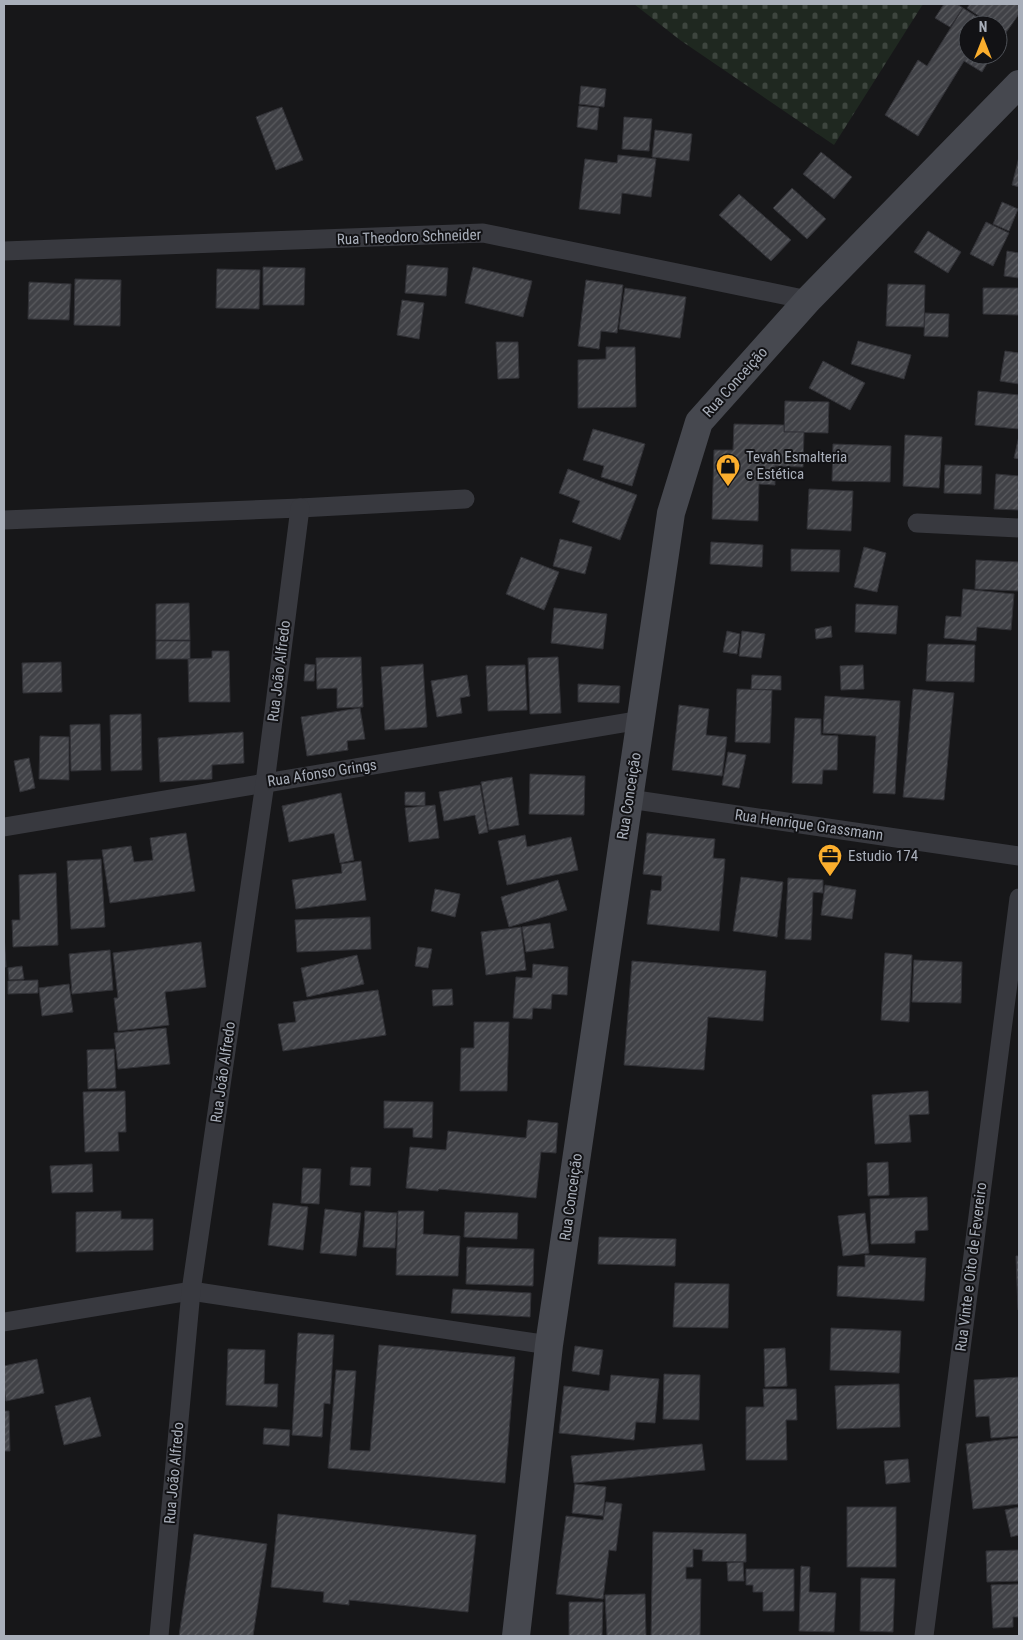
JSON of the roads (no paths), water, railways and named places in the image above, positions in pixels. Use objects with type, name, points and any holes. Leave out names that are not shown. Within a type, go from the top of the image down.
[{"type":"main road","name":"Rua Conceição","points":[[516,1636],[549,1345],[671,513],[699,422],[808,300],[1019,84]]},
{"type":"street","name":"Rua Theodoro Schneider","points":[[4,252],[483,233],[808,300]]},
{"type":"street","points":[[4,520],[465,499]]},
{"type":"street","name":"Rua João Alfredo","points":[[159,1636],[191,1291],[265,782],[300,508]]},
{"type":"street","points":[[917,523],[1019,528]]},
{"type":"street","name":"Rua Afonso Grings","points":[[4,827],[641,720]]},
{"type":"street","name":"Rua Henrique Grassmann","points":[[629,799],[1019,856]]},
{"type":"street","name":"Rua Vinte e Oito de Fevereiro","points":[[924,1636],[1019,898]]},
{"type":"street","points":[[4,1322],[191,1291],[549,1345]]},
{"type":"place","name":"Tevah Esmalteria e Estética","points":[[728,487]]},
{"type":"place","name":"Estudio 174","points":[[830,877]]}]
